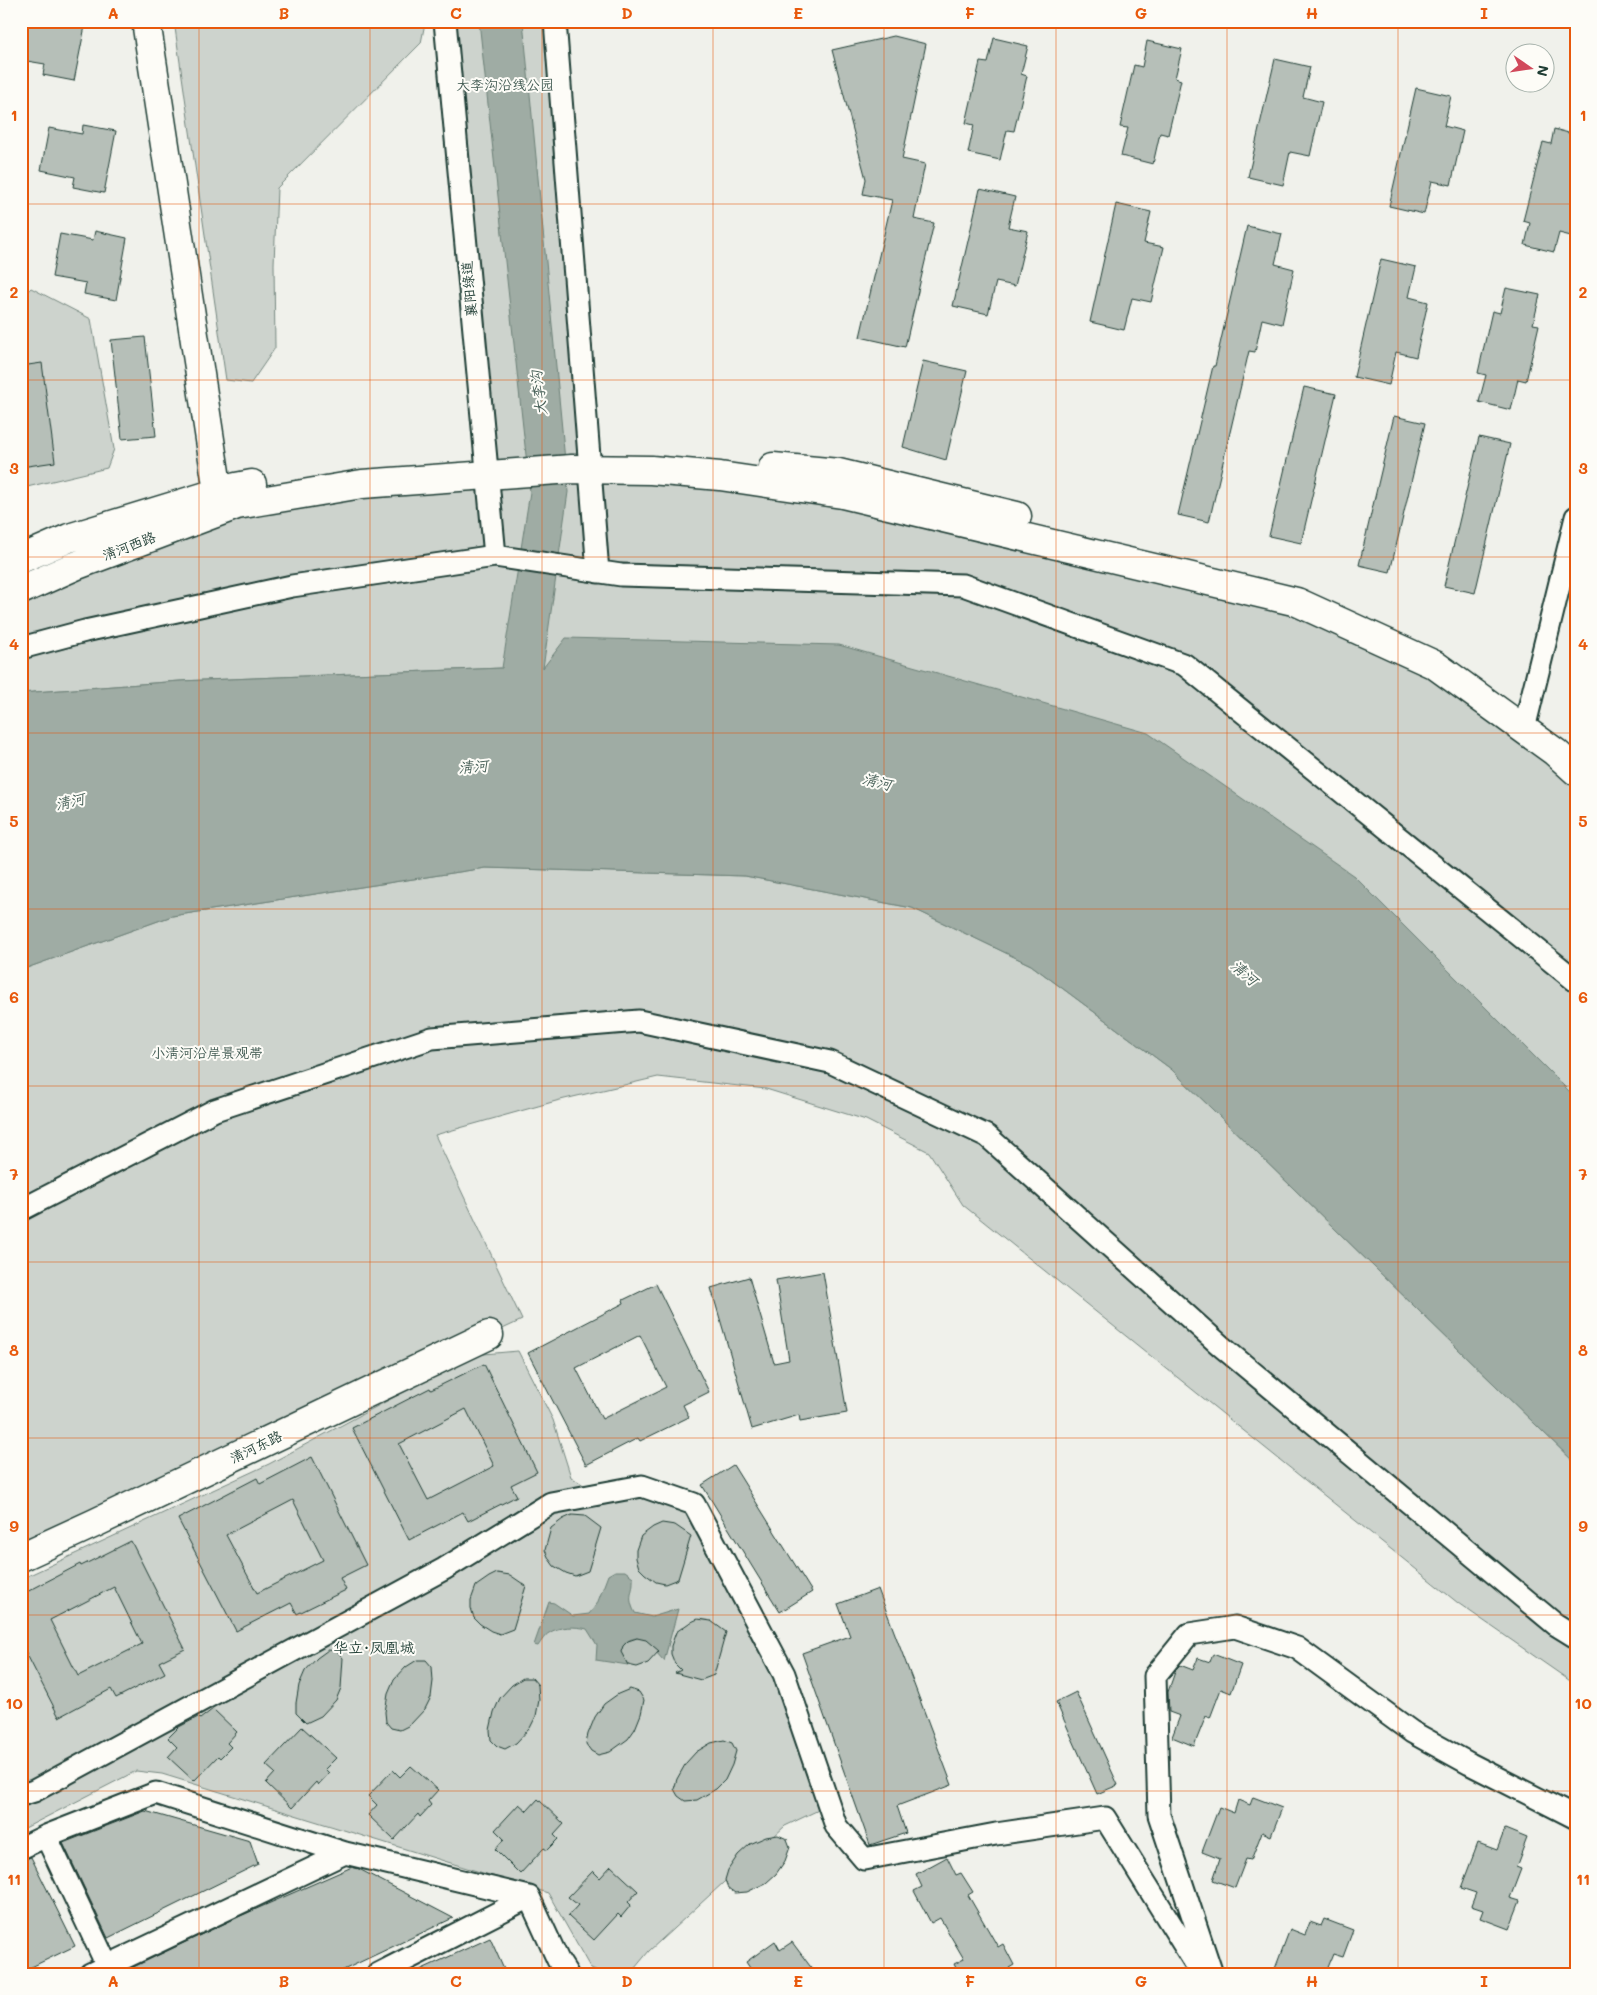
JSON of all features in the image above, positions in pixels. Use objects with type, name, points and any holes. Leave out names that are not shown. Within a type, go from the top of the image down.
[{"type":"main road","points":[[146,21],[226,503]]},
{"type":"main road","points":[[21,559],[69,538],[226,503],[492,465],[582,462],[710,476],[842,494],[1297,602],[1435,665],[1526,722],[1576,749]]},
{"type":"main road","name":"清河西路","points":[[21,590],[226,503]]},
{"type":"main road","points":[[1526,722],[1576,771]]},
{"type":"main road","name":"清河东路","points":[[21,1557],[489,1335]]},
{"type":"street","name":"襄阳绿道","points":[[445,21],[503,557]]},
{"type":"street","points":[[555,21],[582,462],[594,571]]},
{"type":"street","points":[[1526,722],[1576,516]]},
{"type":"street","points":[[21,648],[85,631],[292,586],[503,557],[621,575],[963,585],[1185,665],[1576,981]]},
{"type":"street","points":[[21,1210],[215,1110],[432,1038],[639,1021],[830,1062],[987,1136],[1221,1346],[1548,1618],[1576,1637]]},
{"type":"street","points":[[21,1796],[34,1791],[444,1569],[551,1503],[642,1486],[694,1504],[784,1674],[836,1826],[864,1859],[996,1834],[1105,1818],[1202,1974]]},
{"type":"street","points":[[1212,1974],[1159,1815],[1155,1676],[1189,1634],[1235,1627],[1297,1648],[1412,1732],[1576,1818]]},
{"type":"street","points":[[21,1848],[46,1836],[156,1793],[345,1853],[529,1897]]},
{"type":"street","points":[[46,1836],[103,1971],[345,1853]]},
{"type":"street","points":[[378,1974],[529,1897]]},
{"type":"street","points":[[529,1897],[558,1960],[567,1974]]},
{"type":"green space","points":[[174,21],[423,21],[424,28],[421,43],[277,188],[274,264],[275,348],[251,383],[226,380]]},
{"type":"green space","name":"大李沟沿线公园","points":[[445,21],[555,21],[599,460],[1299,594],[1576,764],[1576,1098],[1354,876],[543,669],[502,668],[180,681],[21,693],[21,590],[237,505],[486,474]]},
{"type":"green space","points":[[31,288],[91,319],[114,449],[107,468],[21,487],[21,298]]},
{"type":"green space","name":"小清河沿岸景观带","points":[[485,868],[745,876],[912,908],[1031,965],[1171,1069],[1576,1464],[1576,1685],[1458,1603],[963,1205],[929,1152],[866,1120],[766,1089],[658,1077],[556,1101],[435,1135],[522,1320],[21,1552],[21,970],[172,916]]},
{"type":"green space","points":[[518,1351],[553,1420],[571,1477],[598,1494],[642,1486],[694,1504],[784,1674],[829,1805],[785,1826],[649,1951],[630,1974],[603,1974],[591,1969],[548,1893],[162,1774],[136,1771],[21,1830],[21,1579],[269,1464],[473,1355]]},
{"type":"water","points":[[479,21],[523,21],[568,492],[543,668],[566,638],[839,645],[1148,733],[1354,876],[1576,1098],[1576,1464],[1171,1069],[1031,965],[912,908],[745,876],[485,868],[172,916],[21,970],[21,693],[180,681],[502,668],[530,492]]},
{"type":"water","points":[[615,1571],[625,1571],[633,1577],[631,1602],[635,1613],[652,1617],[678,1609],[664,1661],[655,1651],[637,1638],[631,1639],[623,1648],[628,1665],[596,1660],[597,1645],[587,1629],[578,1627],[568,1627],[553,1631],[546,1635],[538,1646],[534,1645],[549,1602],[554,1603],[573,1616],[589,1614],[597,1604],[608,1575]]},
{"type":"building","points":[[21,21],[86,21],[74,81],[43,75],[45,64],[21,60]]},
{"type":"building","points":[[894,36],[926,44],[902,159],[925,164],[914,219],[934,223],[905,347],[860,337],[892,200],[863,194],[866,179],[832,50]]},
{"type":"building","points":[[994,38],[1028,46],[1021,74],[1027,76],[1014,131],[1007,130],[1000,160],[968,153],[974,125],[966,123],[980,62],[988,63]]},
{"type":"building","points":[[1147,41],[1182,49],[1175,78],[1181,80],[1168,135],[1160,133],[1153,164],[1121,156],[1128,128],[1120,127],[1134,65],[1142,67]]},
{"type":"building","points":[[1275,59],[1310,67],[1303,97],[1322,102],[1310,156],[1290,152],[1283,185],[1248,177]]},
{"type":"building","points":[[1416,88],[1451,96],[1444,126],[1463,131],[1451,185],[1432,181],[1424,214],[1389,206]]},
{"type":"building","points":[[83,125],[116,131],[104,193],[73,187],[75,177],[41,170],[49,128],[82,134]]},
{"type":"building","points":[[1554,129],[1576,135],[1576,218],[1571,236],[1559,233],[1554,252],[1525,245],[1530,223],[1523,221],[1543,142],[1551,144]]},
{"type":"building","points":[[980,189],[1015,197],[1008,227],[1028,231],[1015,286],[996,282],[988,314],[953,306]]},
{"type":"building","points":[[1116,204],[1151,212],[1144,243],[1164,247],[1151,302],[1132,298],[1124,330],[1090,322]]},
{"type":"building","points":[[1247,226],[1282,234],[1275,264],[1294,269],[1282,324],[1262,319],[1255,352],[1249,351],[1209,522],[1178,515]]},
{"type":"building","points":[[95,231],[127,238],[116,300],[84,294],[86,283],[52,277],[60,234],[93,240]]},
{"type":"building","points":[[1381,259],[1416,267],[1409,297],[1428,302],[1416,357],[1396,352],[1389,385],[1354,377]]},
{"type":"building","points":[[1506,288],[1540,295],[1533,324],[1539,325],[1526,381],[1518,379],[1511,410],[1479,402],[1486,375],[1478,373],[1492,311],[1500,313]]},
{"type":"building","points":[[145,337],[156,436],[122,439],[111,340]]},
{"type":"building","points":[[923,361],[967,371],[946,460],[903,447]]},
{"type":"building","points":[[42,363],[55,462],[21,467],[21,366]]},
{"type":"building","points":[[1304,387],[1336,394],[1301,543],[1269,536]]},
{"type":"building","points":[[1394,416],[1425,423],[1390,572],[1359,565]]},
{"type":"building","points":[[1479,437],[1510,444],[1475,593],[1444,586]]},
{"type":"building","points":[[823,1272],[847,1413],[800,1421],[799,1415],[752,1429],[711,1288],[749,1277],[774,1363],[789,1360],[776,1280]]},
{"type":"building","points":[[656,1284],[709,1392],[683,1405],[689,1417],[640,1441],[638,1438],[586,1465],[528,1353],[624,1303],[623,1300]],"holes":[[[640,1335],[666,1387],[602,1419],[576,1368]]]},
{"type":"building","points":[[484,1364],[537,1472],[511,1485],[517,1496],[468,1521],[463,1512],[409,1540],[352,1428],[430,1388],[431,1390]],"holes":[[[466,1409],[494,1466],[428,1500],[399,1444]]]},
{"type":"building","points":[[312,1457],[366,1565],[340,1578],[346,1590],[297,1614],[291,1603],[236,1631],[178,1519],[257,1478],[260,1484]],"holes":[[[293,1500],[323,1560],[257,1593],[226,1535]]]},
{"type":"building","points":[[733,1465],[812,1592],[780,1612],[702,1485]]},
{"type":"building","points":[[572,1515],[585,1516],[601,1528],[588,1571],[575,1576],[554,1566],[545,1550],[551,1528]]},
{"type":"building","points":[[662,1523],[675,1525],[691,1536],[678,1579],[665,1584],[656,1582],[645,1574],[639,1568],[636,1558],[636,1550],[641,1536]]},
{"type":"building","points":[[131,1541],[185,1649],[159,1662],[165,1673],[116,1698],[111,1689],[59,1717],[21,1643],[21,1595],[80,1564],[81,1566]],"holes":[[[114,1587],[142,1644],[78,1676],[50,1620]]]},
{"type":"building","points":[[497,1573],[510,1575],[526,1586],[513,1629],[500,1634],[480,1624],[474,1618],[471,1608],[471,1600],[476,1586]]},
{"type":"building","points":[[878,1589],[952,1785],[897,1806],[906,1833],[870,1845],[802,1653],[850,1636],[838,1604]]},
{"type":"building","points":[[698,1619],[711,1621],[726,1632],[714,1675],[701,1680],[675,1673],[681,1670],[675,1664],[671,1654],[671,1646],[676,1632]]},
{"type":"building","points":[[637,1638],[646,1640],[659,1651],[648,1663],[637,1667],[628,1665],[621,1652],[623,1646],[628,1641]]},
{"type":"building","points":[[328,1650],[337,1651],[343,1658],[341,1688],[336,1700],[321,1716],[306,1723],[296,1713],[299,1685],[305,1671],[317,1658]]},
{"type":"building","points":[[1213,1654],[1241,1665],[1231,1693],[1221,1689],[1210,1718],[1206,1716],[1194,1746],[1172,1737],[1180,1716],[1169,1712],[1168,1692],[1176,1669],[1180,1665],[1193,1670],[1198,1658],[1210,1662]]},
{"type":"building","points":[[417,1660],[426,1660],[432,1667],[431,1697],[425,1709],[410,1725],[400,1730],[391,1728],[386,1722],[385,1712],[388,1694],[394,1680],[406,1667]]},
{"type":"building","points":[[523,1678],[532,1678],[538,1685],[539,1700],[536,1716],[530,1728],[516,1743],[505,1749],[497,1746],[491,1740],[490,1730],[494,1712],[500,1698],[512,1685]]},
{"type":"building","points":[[630,1689],[639,1692],[644,1700],[635,1729],[628,1739],[610,1752],[598,1755],[591,1751],[586,1744],[595,1717],[604,1704],[618,1694]]},
{"type":"building","points":[[1076,1692],[1118,1785],[1097,1794],[1056,1702]]},
{"type":"building","points":[[213,1709],[237,1732],[227,1743],[231,1747],[220,1758],[218,1756],[194,1781],[168,1757],[177,1747],[168,1738],[179,1727],[198,1717],[200,1719]]},
{"type":"building","points":[[302,1727],[336,1758],[325,1769],[329,1773],[318,1785],[316,1782],[292,1808],[266,1783],[275,1773],[266,1765]]},
{"type":"building","points":[[724,1740],[732,1743],[736,1751],[725,1780],[716,1789],[697,1800],[685,1801],[678,1796],[674,1789],[686,1763],[696,1752],[711,1743]]},
{"type":"building","points":[[411,1766],[438,1790],[428,1801],[431,1805],[420,1817],[418,1814],[394,1840],[368,1815],[377,1805],[368,1796],[393,1770],[400,1777]]},
{"type":"building","points":[[1253,1797],[1282,1808],[1271,1836],[1262,1832],[1251,1860],[1246,1859],[1235,1888],[1213,1880],[1220,1859],[1202,1852],[1219,1807],[1234,1813],[1238,1800],[1250,1805]]},
{"type":"building","points":[[538,1799],[564,1824],[554,1835],[558,1839],[547,1850],[544,1848],[520,1874],[495,1849],[504,1839],[495,1830],[519,1804],[527,1811]]},
{"type":"building","points":[[145,1811],[250,1841],[258,1864],[108,1938],[63,1843]]},
{"type":"building","points":[[1505,1829],[1527,1838],[1516,1867],[1521,1869],[1510,1898],[1520,1901],[1509,1929],[1480,1918],[1483,1910],[1471,1906],[1476,1893],[1461,1888],[1478,1843],[1497,1850]]},
{"type":"building","points":[[778,1835],[787,1839],[790,1847],[785,1861],[776,1874],[766,1883],[747,1892],[735,1893],[728,1888],[725,1880],[728,1870],[738,1855],[750,1844],[766,1837]]},
{"type":"building","points":[[31,1857],[75,1946],[21,1972],[21,1860]]},
{"type":"building","points":[[947,1857],[956,1875],[961,1873],[973,1892],[968,1895],[998,1947],[1003,1944],[1014,1965],[1009,1968],[1012,1974],[959,1974],[954,1964],[964,1959],[940,1918],[931,1923],[914,1891],[922,1887],[916,1874]]},
{"type":"building","points":[[611,1866],[638,1891],[628,1902],[631,1905],[621,1917],[618,1914],[594,1940],[568,1916],[578,1905],[568,1897],[593,1871],[600,1878]]},
{"type":"building","points":[[352,1867],[453,1918],[335,1974],[123,1974],[123,1972],[238,1917]]},
{"type":"building","points":[[1324,1919],[1353,1930],[1343,1957],[1333,1954],[1325,1974],[1273,1974],[1290,1929],[1305,1935],[1310,1922],[1321,1926]]},
{"type":"building","points":[[490,1938],[506,1974],[411,1974]]},
{"type":"building","points":[[775,1941],[780,1950],[792,1942],[816,1974],[754,1974],[746,1962]]},
{"type":"district","name":"华立·凤凰城","points":[[374,1648]]},
{"type":"water label","name":"大李沟","points":[[539,393]]},
{"type":"water label","name":"清河","points":[[473,767]]},
{"type":"water label","name":"清河","points":[[877,782]]},
{"type":"water label","name":"清河","points":[[70,802]]},
{"type":"water label","name":"清河","points":[[1244,973]]}]
